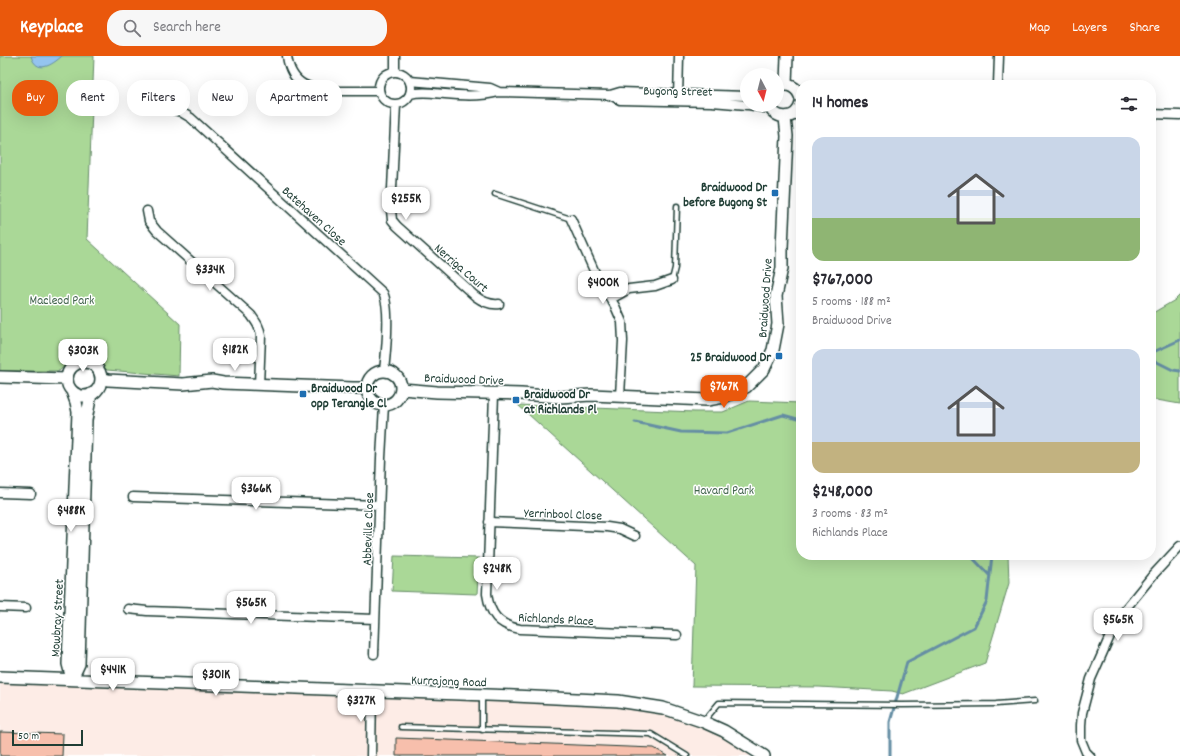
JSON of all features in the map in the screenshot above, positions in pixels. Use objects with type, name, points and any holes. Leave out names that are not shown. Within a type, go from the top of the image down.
[{"type":"street","points":[[287,56],[289,68],[295,78],[312,89],[361,92],[378,91]]},
{"type":"street","points":[[395,56],[395,71]]},
{"type":"street","points":[[678,98],[679,56]]},
{"type":"street","points":[[784,71],[787,56]]},
{"type":"street","points":[[998,80],[999,56]]},
{"type":"street","points":[[395,71],[402,72],[407,76],[412,88],[407,99],[402,103],[396,104],[390,104],[384,101],[378,91],[380,79],[389,72],[395,71]]},
{"type":"street","name":"Bugong Street","points":[[410,82],[490,88],[499,92]]},
{"type":"street","points":[[784,86],[796,89]]},
{"type":"street","name":"Bugong Street","points":[[410,94],[424,92],[472,96],[488,95],[499,92],[610,95],[620,92],[740,104]]},
{"type":"street","name":"Bugong Street","points":[[678,98],[740,96]]},
{"type":"street","name":"Nerriga Court","points":[[396,104],[391,210],[392,220],[475,296],[490,304],[499,304]]},
{"type":"street","points":[[774,112],[777,115],[786,118],[796,113]]},
{"type":"street","points":[[1156,114],[1180,115]]},
{"type":"street","name":"Batehaven Close","points":[[188,116],[383,293],[386,300],[387,310],[384,371]]},
{"type":"street","name":"Braidwood Drive","points":[[402,389],[560,397],[591,395],[707,400],[732,394],[746,387],[758,376],[767,364],[775,344],[778,324],[776,296],[782,268],[787,136],[786,118]]},
{"type":"street","points":[[147,211],[149,221],[157,230],[251,315],[257,323],[261,331],[259,385]]},
{"type":"street","points":[[571,219],[596,275],[611,299],[622,322],[623,341],[620,396]]},
{"type":"street","points":[[611,299],[629,289],[655,286],[672,280]]},
{"type":"street","points":[[80,362],[92,363],[100,372],[101,378],[98,387],[91,394],[81,395],[72,391],[67,384],[66,379],[70,368],[80,362]]},
{"type":"street","points":[[384,371],[394,374],[398,378],[402,389],[398,399],[390,405],[384,405],[374,402],[370,398],[367,388],[370,378],[379,372],[384,371]]},
{"type":"street","points":[[0,377],[66,379]]},
{"type":"street","points":[[101,378],[178,384],[212,381],[259,385],[367,388]]},
{"type":"street","name":"Mowbray Street","points":[[72,391],[78,412],[68,664],[72,679]]},
{"type":"street","name":"Mowbray Street","points":[[72,679],[79,664],[86,420],[91,394]]},
{"type":"street","name":"Richlands Place","points":[[494,394],[487,594],[492,611],[497,618],[504,624],[520,629],[676,635]]},
{"type":"street","name":"Abbeville Close","points":[[374,654],[384,405]]},
{"type":"street","points":[[0,493],[31,494]]},
{"type":"street","points":[[133,497],[379,505]]},
{"type":"street","name":"Yerrinbool Close","points":[[489,522],[620,528],[635,536]]},
{"type":"street","points":[[1090,756],[1086,752],[1081,740],[1081,725],[1082,713],[1091,679],[1118,618],[1153,575],[1180,546]]},
{"type":"street","points":[[0,607],[26,608]]},
{"type":"street","points":[[128,609],[153,612],[375,619]]},
{"type":"street","name":"Kurrajong Road","points":[[0,677],[482,694],[589,699],[642,704],[663,708],[704,722],[724,731],[764,756]]},
{"type":"street","points":[[371,756],[372,691]]},
{"type":"lane","points":[[494,194],[571,219]]},
{"type":"lane","points":[[672,280],[675,268],[677,206]]},
{"type":"lane","points":[[482,694],[482,730]]},
{"type":"lane","points":[[704,722],[719,703],[902,705],[996,704],[1035,701]]},
{"type":"lane","points":[[401,727],[651,734],[687,756]]},
{"type":"shaded area","points":[[0,678],[663,708],[764,756],[0,756]]},
{"type":"green space","name":"Macleod Park","points":[[0,56],[94,56],[93,80],[66,80],[66,116],[92,116],[87,239],[180,324],[179,376],[107,370],[98,361],[84,356],[72,360],[59,371],[0,371]]},
{"type":"green space","points":[[1180,295],[1180,404],[1156,400],[1156,311],[1175,300]]},
{"type":"green space","name":"Havard Park","points":[[749,401],[796,403],[796,560],[1008,560],[1009,583],[985,663],[903,694],[892,691],[819,687],[692,686],[696,566],[518,405],[723,412]]},
{"type":"green space","points":[[394,556],[479,558],[477,594],[392,591]]},
{"type":"water","points":[[31,56],[62,56],[49,65],[41,67],[34,62]]},
{"type":"building","points":[[0,732],[63,734],[62,756],[0,756]]},
{"type":"building","points":[[396,738],[654,748],[668,756],[396,756]]},
{"type":"waterway","points":[[1156,351],[1180,340]]},
{"type":"waterway","points":[[1156,362],[1173,370],[1180,371]]},
{"type":"waterway","points":[[635,422],[681,432],[727,433],[783,415],[796,419]]},
{"type":"waterway","points":[[975,560],[990,576]]},
{"type":"waterway","points":[[890,756],[890,722],[907,662],[974,627],[987,601],[991,560]]},
{"type":"place","name":"Braidwood Dr before Bugong St","points":[[775,193]]},
{"type":"place","name":"25 Braidwood Dr","points":[[779,356]]},
{"type":"place","name":"Braidwood Dr opp Terangle Cl","points":[[303,394]]},
{"type":"place","name":"Braidwood Dr at Richlands Pl","points":[[516,400]]}]
